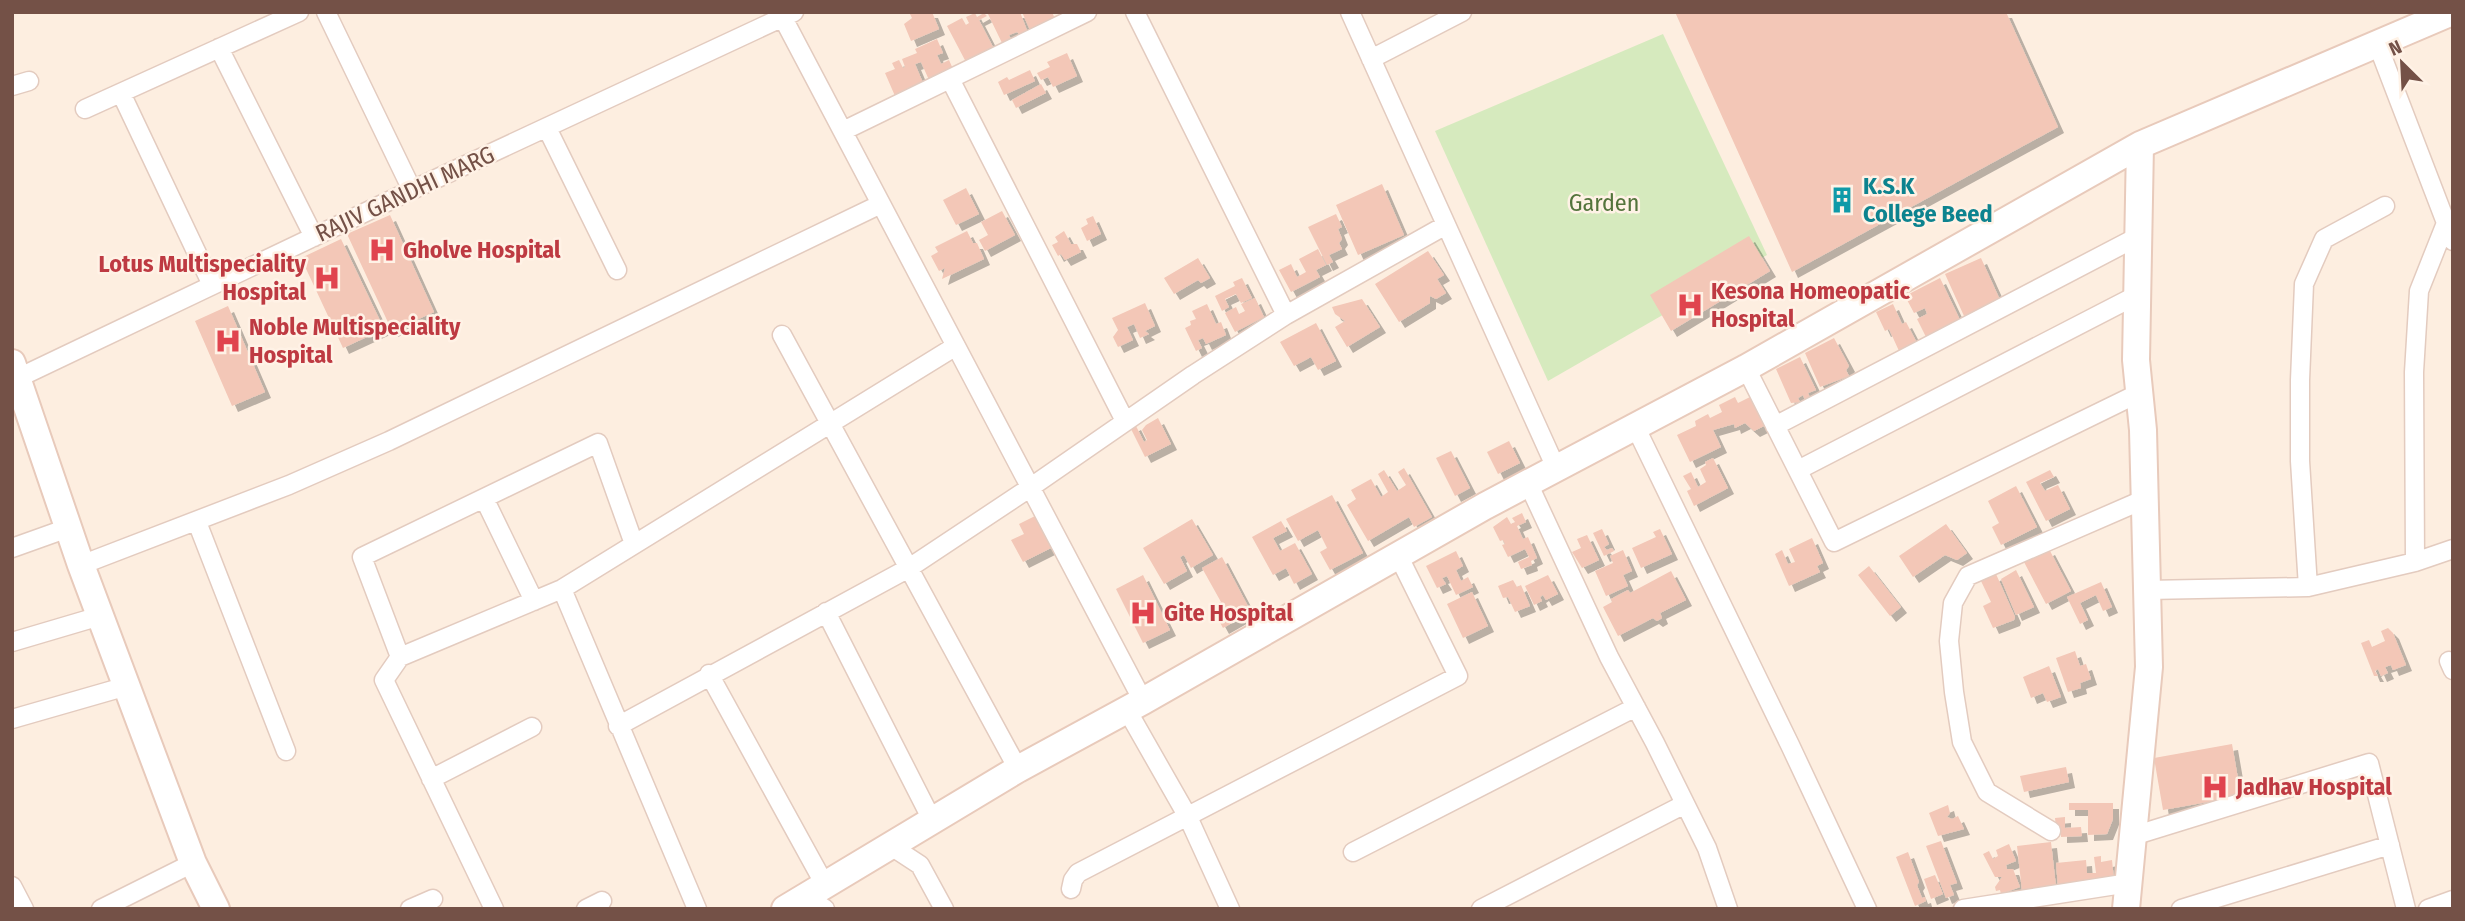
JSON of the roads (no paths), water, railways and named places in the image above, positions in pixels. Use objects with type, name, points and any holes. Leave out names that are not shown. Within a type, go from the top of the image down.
[{"type":"street","points":[[85,109],[299,12]]},
{"type":"street","points":[[326,12],[412,190]]},
{"type":"street","points":[[843,131],[1087,12]]},
{"type":"street","points":[[1135,12],[1286,316]]},
{"type":"street","points":[[1350,12],[1556,468]]},
{"type":"street","points":[[1371,59],[1462,12]]},
{"type":"street","points":[[709,674],[810,900],[891,846],[1018,769],[1528,483],[1746,368],[2140,145],[2452,12]]},
{"type":"street","points":[[788,15],[843,131],[1031,487],[1230,909]]},
{"type":"street","name":"RAJIV GANDHI MARG","points":[[15,371],[212,285],[788,15]]},
{"type":"street","points":[[2377,43],[2453,241]]},
{"type":"street","points":[[219,48],[314,237]]},
{"type":"street","points":[[950,79],[1125,421]]},
{"type":"street","points":[[121,93],[212,285]]},
{"type":"street","points":[[547,128],[617,270]]},
{"type":"street","points":[[2126,909],[2149,667],[2144,499],[2136,360],[2140,145]]},
{"type":"street","points":[[81,565],[289,485],[389,441],[881,204]]},
{"type":"street","points":[[2308,587],[2300,461],[2304,284],[2324,239],[2385,206]]},
{"type":"street","points":[[2415,562],[2414,372],[2419,291],[2446,223]]},
{"type":"street","points":[[618,726],[709,674],[909,568],[1125,421],[1286,316],[1446,225]]},
{"type":"street","points":[[1775,426],[2139,236]]},
{"type":"street","points":[[1798,470],[2137,295]]},
{"type":"street","points":[[782,335],[1018,769]]},
{"type":"street","points":[[494,909],[384,680],[400,657],[562,589],[956,346]]},
{"type":"street","points":[[1746,368],[1835,542],[2139,393]]},
{"type":"street","points":[[15,371],[22,421],[68,528],[193,863],[216,909]]},
{"type":"street","points":[[1635,426],[1867,909]]},
{"type":"street","points":[[400,657],[362,557],[598,443],[634,544]]},
{"type":"street","points":[[1528,483],[1609,657],[1707,848],[1723,907]]},
{"type":"street","points":[[484,498],[534,601]]},
{"type":"street","points":[[2051,831],[1987,792],[1962,742],[1949,641],[1953,603],[1968,576],[2144,499]]},
{"type":"street","points":[[197,522],[286,751]]},
{"type":"street","points":[[12,548],[68,528]]},
{"type":"street","points":[[2147,590],[2308,587],[2415,562],[2453,549]]},
{"type":"street","points":[[1071,889],[1078,873],[1458,676],[1398,555]]},
{"type":"street","points":[[562,589],[697,909]]},
{"type":"street","points":[[826,611],[933,822]]},
{"type":"street","points":[[12,642],[100,616]]},
{"type":"street","points":[[12,719],[127,686]]},
{"type":"street","points":[[1353,852],[1636,707]]},
{"type":"street","points":[[431,779],[532,727]]},
{"type":"street","points":[[2133,836],[2369,763],[2406,909]]},
{"type":"street","points":[[1481,909],[1685,804]]},
{"type":"street","points":[[2181,909],[2390,845]]},
{"type":"street","points":[[891,846],[920,865],[944,909]]},
{"type":"street","points":[[101,909],[193,863]]},
{"type":"street","points":[[1963,909],[2129,883]]},
{"type":"street","points":[[12,886],[24,909]]},
{"type":"street","points":[[410,909],[433,900]]},
{"type":"street","points":[[2428,909],[2453,900]]},
{"type":"place","name":"K.S.K College Beed","points":[[1842,200]]},
{"type":"place","name":"Gholve Hospital","points":[[382,250]]},
{"type":"place","name":"Lotus Multispeciality Hospital","points":[[327,278]]},
{"type":"place","name":"Kesona Homeopatic Hospital","points":[[1690,305]]},
{"type":"place","name":"Noble Multispeciality Hospital","points":[[228,341]]},
{"type":"place","name":"Gite Hospital","points":[[1143,613]]},
{"type":"place","name":"Jadhav Hospital","points":[[2215,787]]},
{"type":"park label","name":"Garden","points":[[1604,203]]}]
